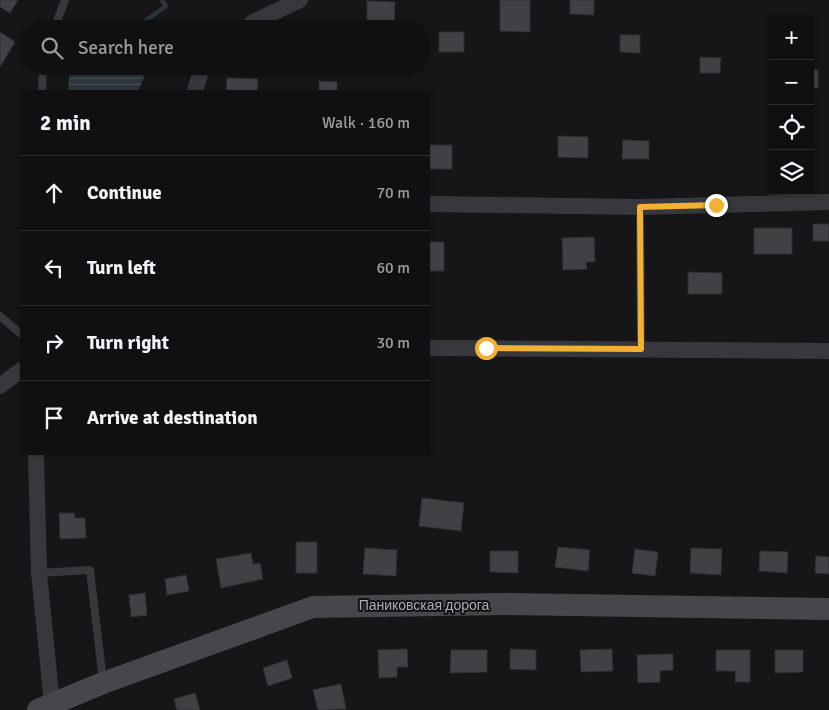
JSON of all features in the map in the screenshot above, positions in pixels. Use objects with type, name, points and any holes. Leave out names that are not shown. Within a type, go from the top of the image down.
[{"type":"street","points":[[257,20],[300,0]]},
{"type":"street","points":[[195,90],[200,75]]},
{"type":"street","points":[[430,204],[640,207],[829,202]]},
{"type":"street","points":[[430,348],[829,351]]},
{"type":"street","points":[[0,386],[20,371]]},
{"type":"street","points":[[36,455],[45,707]]},
{"type":"street","name":"Паниковская дорога","points":[[45,707],[103,683],[313,607],[502,604],[829,609]]},
{"type":"lane","points":[[57,20],[65,0]]},
{"type":"lane","points":[[42,90],[43,75]]},
{"type":"lane","points":[[640,207],[641,349]]},
{"type":"lane","points":[[0,316],[20,333]]},
{"type":"lane","points":[[39,573],[90,570],[103,683]]},
{"type":"shaded area","points":[[69,75],[145,75],[138,90],[68,90]]},
{"type":"building","points":[[0,0],[18,0],[10,13],[0,7]]},
{"type":"building","points":[[500,0],[530,0],[530,32],[500,31]]},
{"type":"building","points":[[570,0],[594,0],[594,15],[570,14]]},
{"type":"building","points":[[367,1],[395,2],[394,20],[367,20]]},
{"type":"building","points":[[0,32],[15,42],[0,67]]},
{"type":"building","points":[[439,32],[464,32],[464,52],[439,52]]},
{"type":"building","points":[[620,35],[640,35],[640,53],[620,52]]},
{"type":"building","points":[[700,57],[721,58],[720,73],[700,73]]},
{"type":"building","points":[[814,70],[818,70],[818,88],[814,88]]},
{"type":"building","points":[[227,78],[258,79],[257,90],[226,90]]},
{"type":"building","points":[[319,81],[337,82],[337,90],[319,90]]},
{"type":"building","points":[[558,136],[588,137],[588,158],[558,157]]},
{"type":"building","points":[[623,140],[649,141],[649,159],[622,159]]},
{"type":"building","points":[[430,145],[452,145],[452,169],[430,169]]},
{"type":"building","points":[[813,224],[829,224],[829,241],[813,241]]},
{"type":"building","points":[[754,228],[792,228],[792,254],[754,254]]},
{"type":"building","points":[[594,237],[595,262],[586,262],[587,269],[563,270],[562,238]]},
{"type":"building","points":[[430,242],[444,242],[444,271],[430,271]]},
{"type":"building","points":[[688,272],[722,273],[722,294],[688,294]]},
{"type":"building","points":[[422,498],[464,503],[461,531],[419,526]]},
{"type":"building","points":[[59,513],[74,513],[75,518],[85,518],[86,538],[60,539]]},
{"type":"building","points":[[296,542],[317,542],[317,573],[296,573]]},
{"type":"building","points":[[558,547],[590,550],[588,571],[555,567]]},
{"type":"building","points":[[365,548],[397,550],[396,576],[363,574]]},
{"type":"building","points":[[691,548],[722,549],[721,575],[690,573]]},
{"type":"building","points":[[635,549],[658,552],[655,576],[632,573]]},
{"type":"building","points":[[490,551],[518,551],[518,573],[490,572]]},
{"type":"building","points":[[760,551],[788,552],[787,573],[759,571]]},
{"type":"building","points":[[251,553],[253,564],[260,563],[263,579],[221,588],[216,559]]},
{"type":"building","points":[[816,556],[829,557],[829,574],[815,573]]},
{"type":"building","points":[[186,575],[189,591],[167,595],[165,579]]},
{"type":"building","points":[[145,593],[147,615],[131,617],[129,595]]},
{"type":"building","points":[[407,649],[408,667],[397,667],[397,677],[379,678],[378,650]]},
{"type":"building","points":[[510,649],[536,650],[536,670],[510,669]]},
{"type":"building","points":[[612,649],[613,671],[581,672],[580,650]]},
{"type":"building","points":[[451,650],[487,650],[487,672],[450,673]]},
{"type":"building","points":[[716,650],[750,650],[750,682],[735,682],[736,671],[716,671]]},
{"type":"building","points":[[775,650],[803,650],[803,672],[775,673]]},
{"type":"building","points":[[673,654],[673,670],[660,671],[660,682],[638,683],[637,655]]},
{"type":"building","points":[[287,660],[292,678],[268,686],[263,668]]},
{"type":"building","points":[[341,684],[346,709],[318,710],[313,690]]},
{"type":"building","points":[[195,693],[200,710],[177,710],[174,699]]},
{"type":"waterway","points":[[147,20],[166,6],[162,0]]},
{"type":"route","points":[[486,348],[641,349],[640,207],[716,205]]}]
